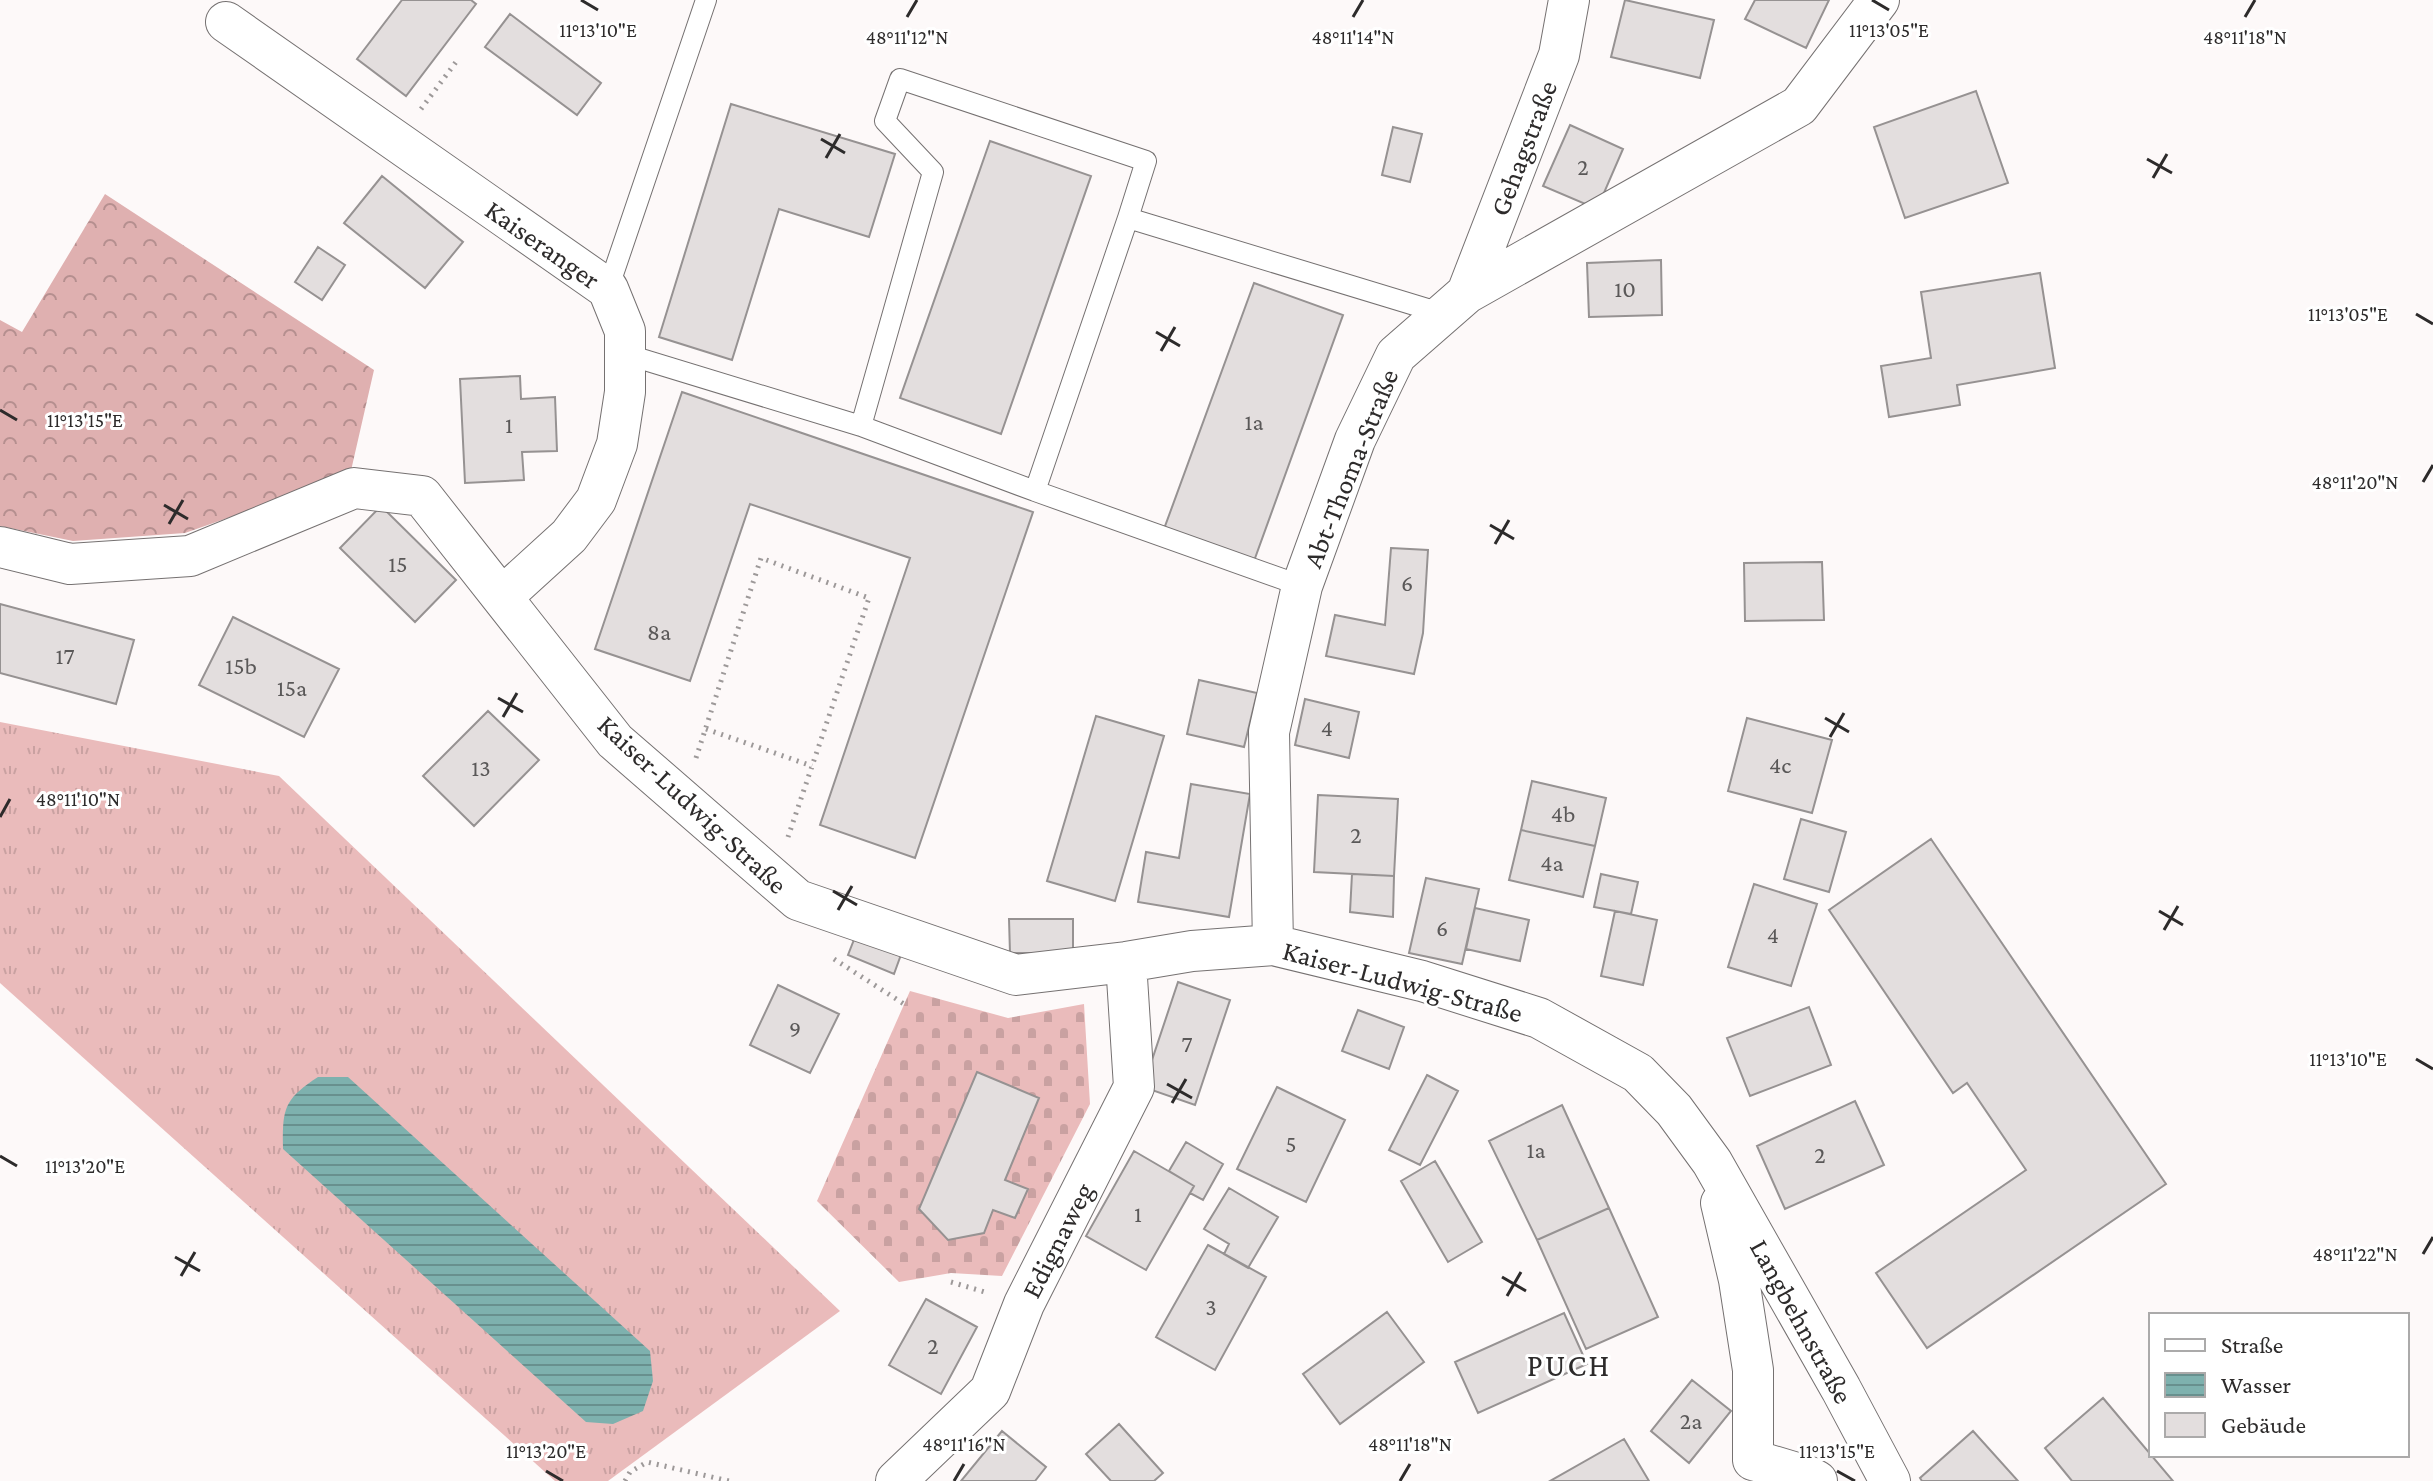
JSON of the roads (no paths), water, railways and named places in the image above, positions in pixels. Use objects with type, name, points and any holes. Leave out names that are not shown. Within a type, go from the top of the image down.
[{"type":"street","name":"Gehagstraße","points":[[1455,304],[1559,55],[1569,0]]},
{"type":"street","name":"Abt-Thoma-Straße","points":[[1273,945],[1269,732],[1302,586],[1355,440],[1396,355],[1455,304],[1799,106],[1879,0]]},
{"type":"street","name":"Kaiseranger","points":[[226,22],[608,289],[625,331],[625,392],[617,444],[596,500],[569,536],[502,597]]},
{"type":"street","name":"Kaiser-Ludwig-Straße","points":[[0,547],[70,564],[190,556],[354,488],[422,496],[615,741],[798,900],[1016,975],[1192,951],[1273,945],[1422,981],[1539,1018],[1638,1073],[1674,1110],[1712,1162]]},
{"type":"street","name":"Edignaweg","points":[[896,1481],[990,1391],[1024,1304],[1134,1087],[1126,962]]},
{"type":"street","points":[[1712,1162],[1739,1280],[1753,1370],[1740,1471],[1810,1477],[1817,1481]]},
{"type":"street","name":"Langbehnstraße","points":[[1712,1162],[1890,1481]]},
{"type":"lane","points":[[608,289],[706,0]]},
{"type":"lane","points":[[861,426],[933,172],[885,121],[900,79],[1146,161],[1035,491]]},
{"type":"lane","points":[[1128,218],[1455,304]]},
{"type":"lane","points":[[625,354],[861,426],[1302,586]]},
{"type":"water","points":[[318,1077],[348,1077],[650,1351],[653,1381],[643,1411],[613,1424],[586,1422],[283,1149],[287,1106],[298,1092]]},
{"type":"district","name":"PUCH","points":[[1569,1365]]}]
